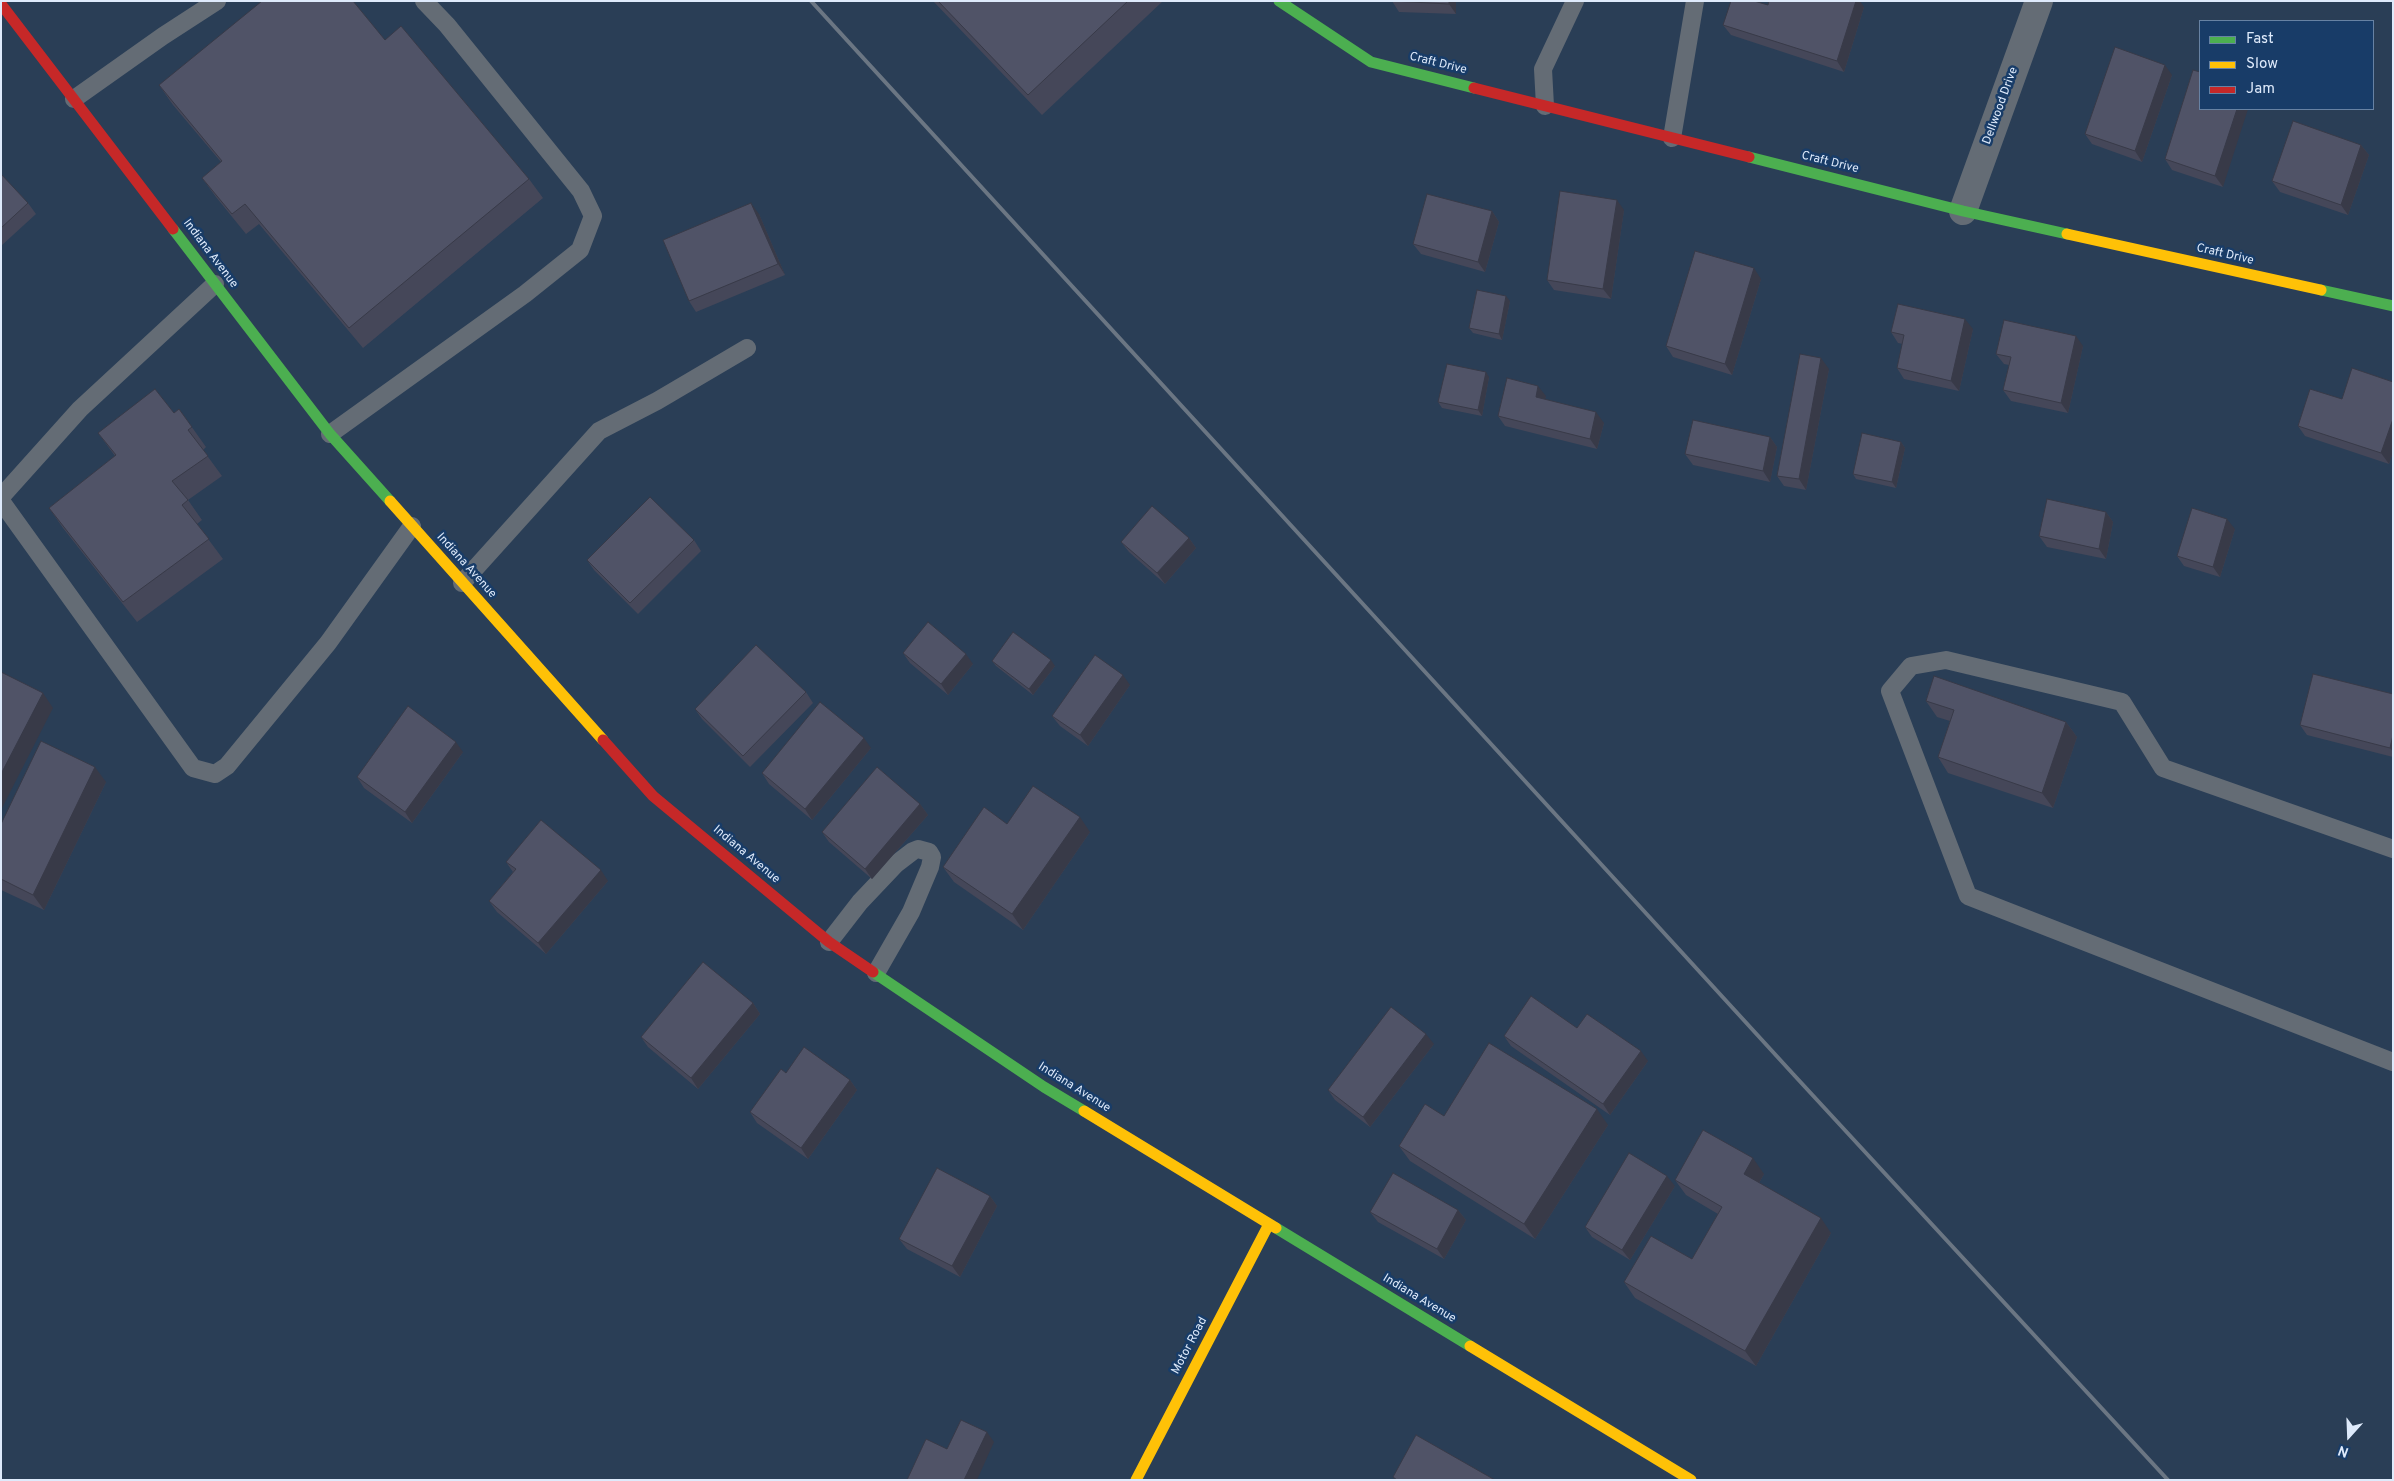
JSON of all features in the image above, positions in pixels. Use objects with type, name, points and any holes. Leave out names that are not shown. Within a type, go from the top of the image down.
[{"type":"main road","name":"Craft Drive","points":[[1279,1],[1371,62],[1963,211],[2393,306]]},
{"type":"main road","name":"Indiana Avenue","points":[[1,4],[330,434],[653,796],[829,942],[1044,1087],[1691,1480]]},
{"type":"main road","name":"Motor Road","points":[[1136,1480],[1269,1224]]},
{"type":"street","name":"Dellwood Drive","points":[[1963,211],[2039,1]]},
{"type":"lane","points":[[74,99],[163,36],[217,1]]},
{"type":"lane","points":[[330,434],[525,294],[580,250],[593,216],[581,191],[447,25],[424,1]]},
{"type":"lane","points":[[1545,106],[1543,69],[1575,1]]},
{"type":"lane","points":[[1672,138],[1694,1]]},
{"type":"lane","points":[[1,497],[80,409],[215,284]]},
{"type":"lane","points":[[462,583],[599,431],[657,401],[747,348]]},
{"type":"lane","points":[[1,502],[193,768],[214,774],[227,766],[328,643],[412,526]]},
{"type":"lane","points":[[2393,849],[2164,768],[2122,702],[1946,660],[1911,666],[1890,691],[1968,896],[2393,1062]]},
{"type":"lane","points":[[829,942],[860,902],[896,864],[918,849],[929,852],[932,857],[930,867],[911,912],[876,973]]},
{"type":"building","points":[[262,1],[353,1],[385,40],[401,26],[529,179],[349,328],[245,204],[232,214],[202,178],[222,161],[159,85]]},
{"type":"building","points":[[938,1],[1128,1],[1028,95]]},
{"type":"building","points":[[1392,1],[1449,1],[1449,4]]},
{"type":"building","points":[[1731,1],[1754,1],[1768,5],[1769,1],[1856,1],[1837,61],[1723,25]]},
{"type":"building","points":[[2115,47],[2165,65],[2135,151],[2085,134]]},
{"type":"building","points":[[2193,70],[2199,72],[2199,110],[2237,110],[2215,176],[2165,159]]},
{"type":"building","points":[[2293,121],[2361,145],[2341,205],[2272,181]]},
{"type":"building","points":[[1,174],[28,203],[1,228]]},
{"type":"building","points":[[1560,191],[1617,200],[1603,289],[1547,280]]},
{"type":"building","points":[[1427,194],[1492,211],[1478,262],[1413,244]]},
{"type":"building","points":[[751,203],[778,264],[689,301],[663,240]]},
{"type":"building","points":[[1695,251],[1754,268],[1725,364],[1666,346]]},
{"type":"building","points":[[1477,290],[1506,296],[1499,334],[1469,328]]},
{"type":"building","points":[[1898,304],[1965,319],[1951,381],[1897,368],[1904,335],[1891,332]]},
{"type":"building","points":[[2004,320],[2076,336],[2061,403],[2003,390],[2011,357],[1996,354]]},
{"type":"building","points":[[1800,354],[1821,358],[1799,479],[1777,476]]},
{"type":"building","points":[[1447,364],[1486,372],[1478,410],[1438,402]]},
{"type":"building","points":[[2352,368],[2393,382],[2393,419],[2381,453],[2298,426],[2310,389],[2342,399]]},
{"type":"building","points":[[1507,378],[1538,386],[1536,397],[1596,412],[1590,439],[1498,416]]},
{"type":"building","points":[[155,389],[174,413],[179,409],[192,427],[188,430],[208,456],[172,481],[188,500],[182,505],[209,539],[123,602],[49,508],[116,455],[98,433]]},
{"type":"building","points":[[1693,420],[1770,437],[1763,471],[1685,454]]},
{"type":"building","points":[[1862,433],[1901,442],[1892,482],[1853,474]]},
{"type":"building","points":[[650,497],[694,540],[630,603],[587,560]]},
{"type":"building","points":[[2047,499],[2106,512],[2099,549],[2039,536]]},
{"type":"building","points":[[1152,506],[1189,538],[1157,573],[1121,542]]},
{"type":"building","points":[[2192,508],[2227,519],[2213,567],[2177,556]]},
{"type":"building","points":[[928,622],[966,654],[941,684],[903,653]]},
{"type":"building","points":[[1013,632],[1051,660],[1029,689],[992,661]]},
{"type":"building","points":[[756,645],[806,692],[743,756],[695,709]]},
{"type":"building","points":[[1095,655],[1123,675],[1080,735],[1052,716]]},
{"type":"building","points":[[1,672],[43,693],[1,774]]},
{"type":"building","points":[[2313,674],[2393,694],[2393,735],[2390,748],[2300,725]]},
{"type":"building","points":[[1934,676],[2066,722],[2042,793],[1938,757],[1954,710],[1926,701]]},
{"type":"building","points":[[820,702],[864,738],[805,809],[762,773]]},
{"type":"building","points":[[408,706],[456,742],[405,812],[357,777]]},
{"type":"building","points":[[41,741],[95,767],[33,895],[1,879],[1,824]]},
{"type":"building","points":[[877,767],[920,804],[865,869],[822,832]]},
{"type":"building","points":[[1033,786],[1080,817],[1012,914],[943,867],[984,807],[1007,824]]},
{"type":"building","points":[[541,820],[601,870],[538,943],[489,901],[516,869],[506,862]]},
{"type":"building","points":[[703,962],[753,1003],[691,1078],[641,1037]]},
{"type":"building","points":[[1531,996],[1577,1028],[1587,1014],[1641,1051],[1603,1104],[1504,1036]]},
{"type":"building","points":[[1391,1007],[1426,1034],[1363,1117],[1328,1090]]},
{"type":"building","points":[[1489,1043],[1597,1109],[1524,1224],[1399,1146],[1425,1104],[1444,1116]]},
{"type":"building","points":[[804,1047],[850,1080],[801,1148],[750,1112],[781,1069],[786,1073]]},
{"type":"building","points":[[1703,1130],[1753,1158],[1744,1174],[1821,1218],[1745,1351],[1624,1282],[1651,1236],[1692,1259],[1722,1207],[1675,1180]]},
{"type":"building","points":[[1629,1153],[1667,1176],[1622,1250],[1585,1227]]},
{"type":"building","points":[[937,1168],[990,1196],[952,1266],[899,1239]]},
{"type":"building","points":[[1393,1173],[1458,1210],[1437,1249],[1370,1212]]},
{"type":"building","points":[[961,1420],[987,1432],[964,1480],[907,1480],[926,1439],[947,1449]]},
{"type":"building","points":[[1416,1435],[1495,1480],[1397,1480],[1393,1477]]},
{"type":"railway","points":[[811,1],[1794,1075],[2168,1480]]},
{"type":"traffic: fast","points":[[1279,1],[1371,62],[1474,88]]},
{"type":"traffic: fast","points":[[1749,157],[1963,211],[2067,234]]},
{"type":"traffic: fast","points":[[173,229],[330,434],[390,501]]},
{"type":"traffic: fast","points":[[2321,290],[2393,306]]},
{"type":"traffic: fast","points":[[873,972],[1044,1087],[1084,1111]]},
{"type":"traffic: fast","points":[[1276,1228],[1470,1346]]},
{"type":"traffic: slow","points":[[2067,234],[2321,290]]},
{"type":"traffic: slow","points":[[390,501],[603,740]]},
{"type":"traffic: slow","points":[[1084,1111],[1276,1228]]},
{"type":"traffic: slow","points":[[1136,1480],[1269,1224]]},
{"type":"traffic: slow","points":[[1470,1346],[1691,1480]]},
{"type":"traffic: jam","points":[[1,4],[173,229]]},
{"type":"traffic: jam","points":[[1474,88],[1749,157]]},
{"type":"traffic: jam","points":[[603,740],[653,796],[829,942],[873,972]]}]
